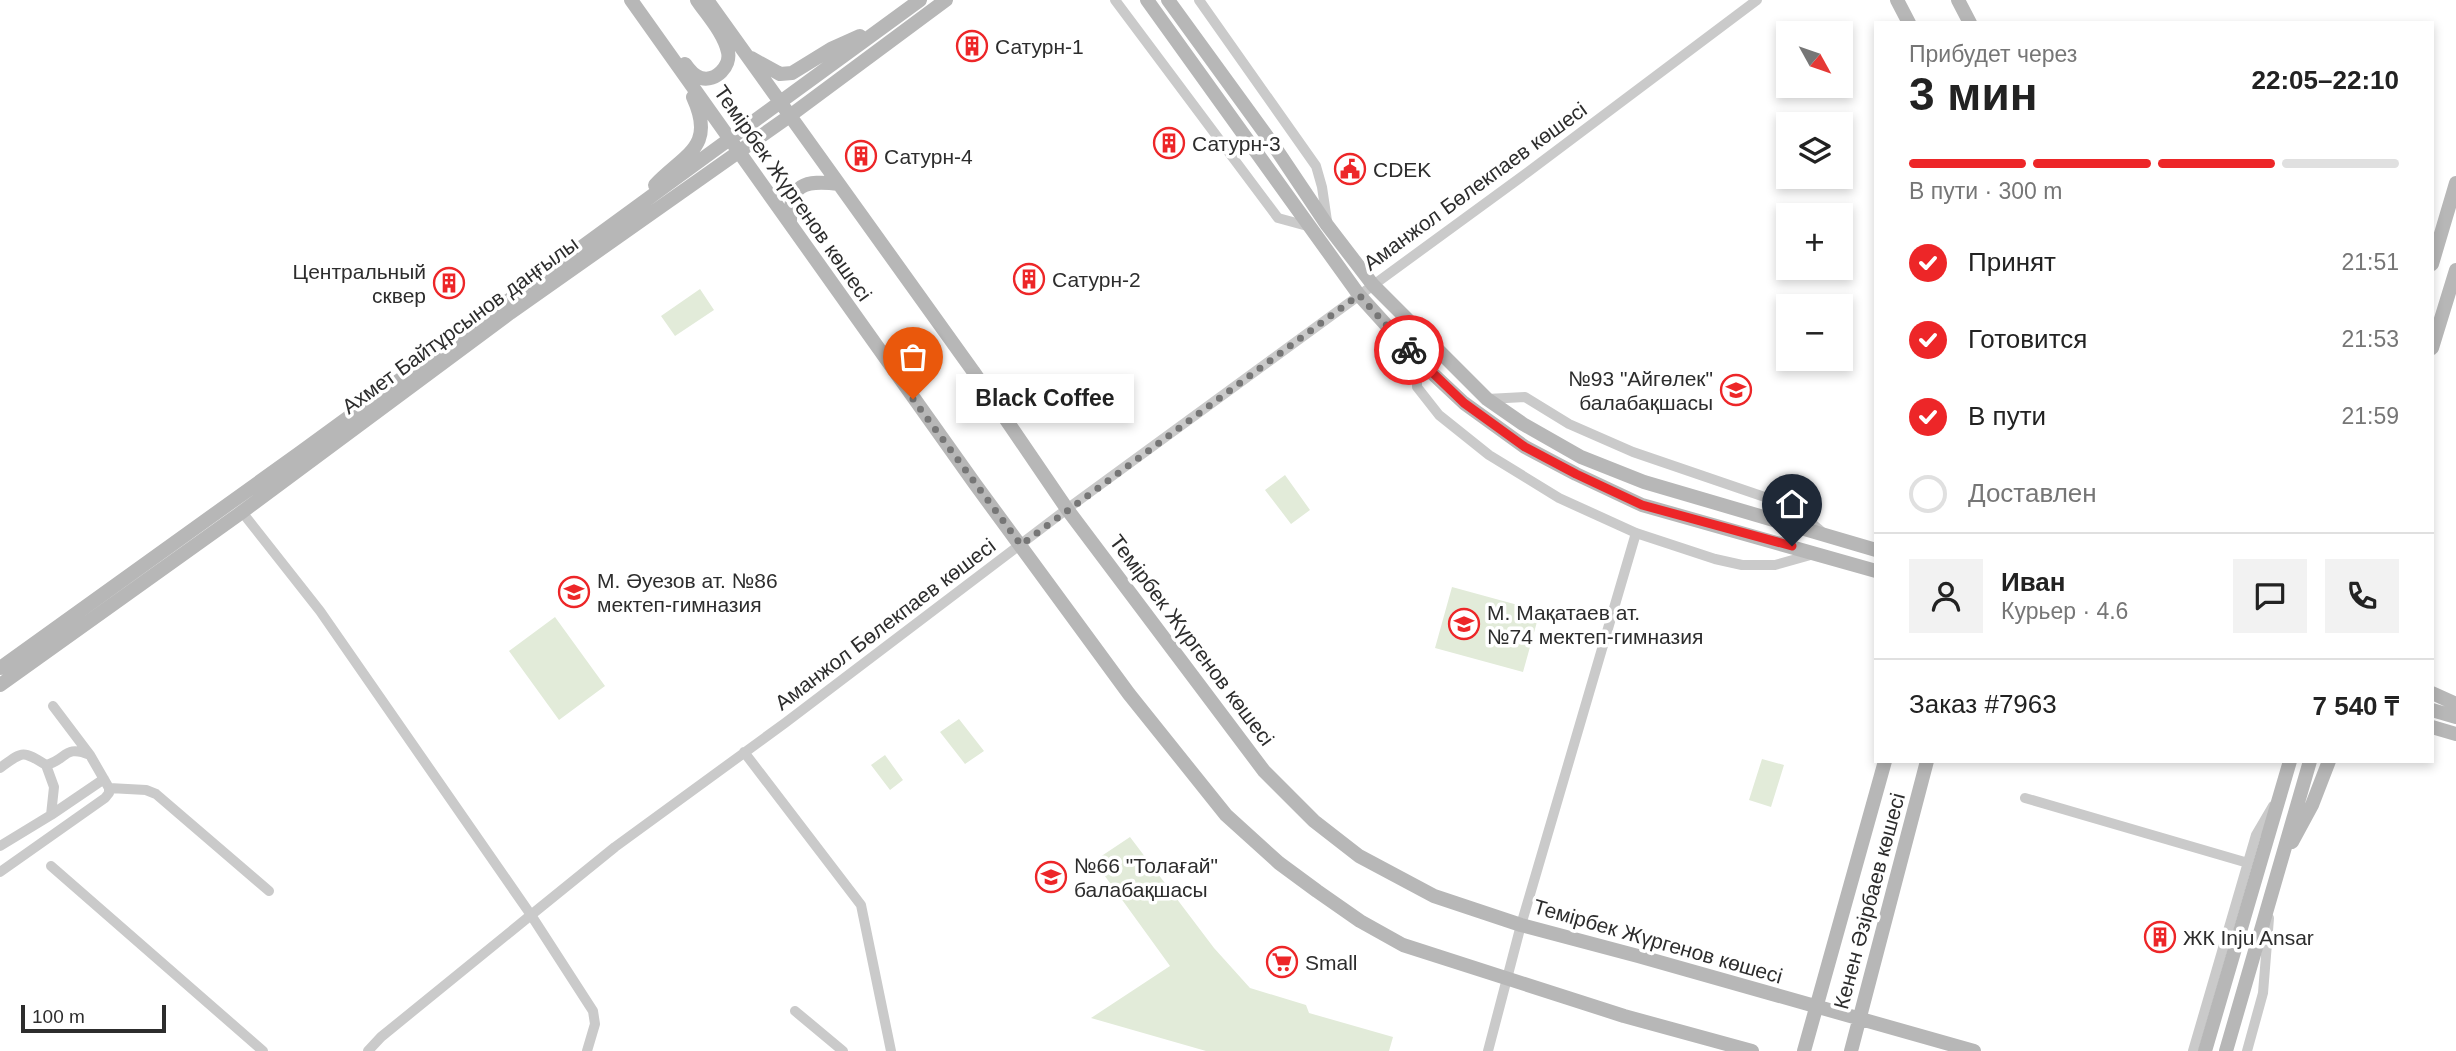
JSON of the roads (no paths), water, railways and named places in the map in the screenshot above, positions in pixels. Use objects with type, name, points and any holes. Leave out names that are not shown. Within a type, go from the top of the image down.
[{"type":"street","points":[[633,0],[641,4],[691,72],[702,78],[713,77],[726,66],[729,54],[721,36],[696,0]]},
{"type":"street","name":"Темірбек Жүргенов көшесі","points":[[633,0],[913,399],[1164,739],[1226,815],[1279,863],[1360,921],[1403,945],[1624,1016],[1752,1051]]},
{"type":"street","name":"Темірбек Жүргенов көшесі","points":[[707,0],[973,371],[1067,509],[1264,771],[1314,821],[1359,856],[1434,896],[1521,925],[1974,1051]]},
{"type":"street","name":"Ахмет Байтұрсынов даңғылы","points":[[0,685],[242,512],[627,213],[920,0]]},
{"type":"street","name":"Ахмет Байтұрсынов даңғылы","points":[[0,668],[290,460],[790,115],[946,0]]},
{"type":"street","points":[[1115,0],[1278,218],[1311,227]]},
{"type":"street","points":[[1147,0],[1359,295],[1418,359],[1464,403],[1525,447],[1642,505],[1874,570]]},
{"type":"street","points":[[1168,0],[1274,146],[1327,225],[1373,285],[1487,399],[1523,424],[1593,462],[1649,484],[1874,548]]},
{"type":"street","points":[[1199,0],[1316,166],[1327,225]]},
{"type":"street","name":"Аманжол Бөлекпаев көшесі","points":[[368,1051],[381,1037],[615,847],[1067,509],[1757,0]]},
{"type":"street","points":[[1897,0],[1908,21]]},
{"type":"street","points":[[1958,0],[1969,21]]},
{"type":"street","points":[[747,57],[780,74],[792,73],[831,49],[884,26]]},
{"type":"street","points":[[627,213],[700,142],[702,121],[689,81]]},
{"type":"street","points":[[790,223],[793,195],[800,187],[810,182],[839,184]]},
{"type":"street","points":[[2434,257],[2456,183]]},
{"type":"street","points":[[2434,342],[2456,270]]},
{"type":"street","points":[[1418,359],[1417,387],[1439,415],[1469,440],[1559,498],[1636,533],[1742,565],[1775,565],[1816,553]]},
{"type":"street","points":[[1487,399],[1525,397],[1569,424],[1633,452],[1791,506],[1827,536]]},
{"type":"street","points":[[242,512],[299,583],[531,915],[593,1011],[595,1024],[587,1051]]},
{"type":"street","points":[[1488,1051],[1521,925],[1636,533]]},
{"type":"street","points":[[1860,566],[1874,577]]},
{"type":"street","points":[[2434,695],[2456,704]]},
{"type":"street","points":[[0,872],[105,798],[106,783],[90,755],[53,706]]},
{"type":"street","points":[[2434,711],[2456,717]]},
{"type":"street","points":[[46,765],[68,751],[78,750],[90,755]]},
{"type":"street","points":[[744,752],[861,905],[891,1051]]},
{"type":"street","points":[[0,768],[20,753],[28,753],[46,765],[54,787],[51,815]]},
{"type":"street","name":"Кенен Әзірбаев көшесі","points":[[1804,1051],[1884,763]]},
{"type":"street","name":"Кенен Әзірбаев көшесі","points":[[1851,1051],[1926,763]]},
{"type":"street","points":[[2205,1051],[2290,763]]},
{"type":"street","points":[[2226,1051],[2309,763]]},
{"type":"street","points":[[2280,864],[2312,805],[2328,763]]},
{"type":"street","points":[[0,846],[106,783],[156,794],[269,891]]},
{"type":"street","points":[[2193,1051],[2256,835],[2281,790]]},
{"type":"street","points":[[2025,798],[2248,863]]},
{"type":"street","points":[[51,866],[262,1051]]},
{"type":"street","points":[[2247,1051],[2263,993],[2271,895]]},
{"type":"street","points":[[794,1011],[843,1051]]},
{"type":"place","name":"Сатурн-1","points":[[972,46]]},
{"type":"place","name":"Сатурн-3","points":[[1169,143]]},
{"type":"place","name":"Сатурн-4","points":[[861,156]]},
{"type":"place","name":"CDEK","points":[[1350,169]]},
{"type":"place","name":"Сатурн-2","points":[[1029,279]]},
{"type":"place","name":"Центральный сквер","points":[[449,283]]},
{"type":"place","name":"№93 \"Айгөлек\" балабақшасы","points":[[1736,390]]},
{"type":"place","name":"Black Coffee","points":[[913,399]]},
{"type":"place","name":"М. Әуезов ат. №86 мектеп-гимназия","points":[[574,592]]},
{"type":"place","name":"М. Мақатаев ат. №74 мектеп-гимназия","points":[[1464,624]]},
{"type":"place","name":"№66 \"Толағай\" балабақшасы","points":[[1051,877]]},
{"type":"place","name":"ЖК Inju Ansar","points":[[2160,937]]},
{"type":"place","name":"Small","points":[[1282,962]]}]
